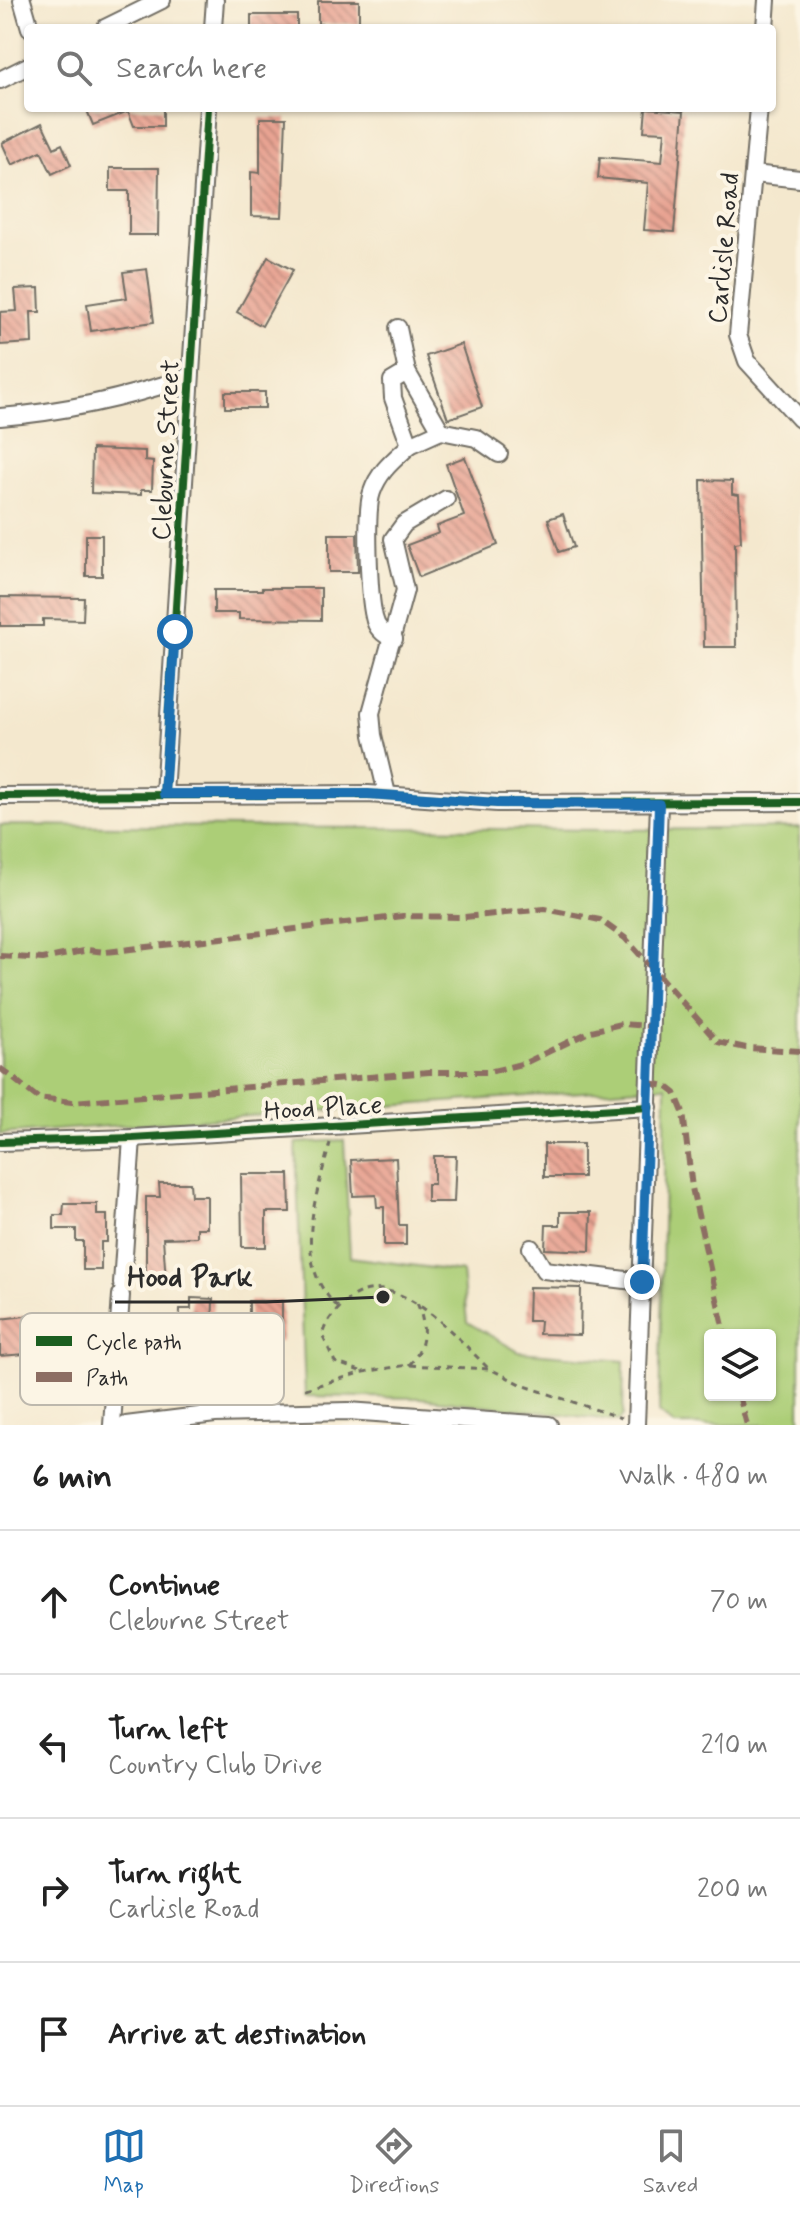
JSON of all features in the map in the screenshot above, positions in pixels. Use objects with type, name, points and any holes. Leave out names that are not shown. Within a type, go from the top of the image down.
[{"type":"street","points":[[22,0],[29,24]]},
{"type":"street","points":[[113,24],[162,0]]},
{"type":"street","points":[[213,24],[215,0]]},
{"type":"street","points":[[765,24],[767,0]]},
{"type":"street","points":[[0,80],[24,68]]},
{"type":"street","name":"Cleburne Street","points":[[164,794],[208,112]]},
{"type":"street","name":"Carlisle Road","points":[[759,112],[738,335],[747,361],[800,419]]},
{"type":"street","points":[[753,174],[800,179]]},
{"type":"street","points":[[398,328],[407,372],[441,431]]},
{"type":"street","points":[[407,372],[392,381],[393,398],[410,445]]},
{"type":"street","points":[[0,417],[44,414],[124,399],[189,377]]},
{"type":"street","points":[[394,639],[383,634],[374,620],[370,496],[380,472],[410,445],[441,431],[476,438],[499,454]]},
{"type":"street","points":[[387,794],[371,713],[394,639],[405,590],[393,539],[404,524],[446,499]]},
{"type":"street","points":[[0,796],[387,794],[497,803],[800,802]]},
{"type":"street","points":[[636,1424],[659,804]]},
{"type":"street","name":"Hood Place","points":[[0,1142],[132,1138],[649,1107]]},
{"type":"street","points":[[120,1313],[132,1138]]},
{"type":"street","points":[[531,1248],[544,1270],[642,1282]]},
{"type":"street","points":[[112,1425],[113,1405]]},
{"type":"street","points":[[126,1425],[215,1414],[348,1411],[549,1425]]},
{"type":"path","points":[[335,1127],[308,1237],[310,1258],[327,1297],[339,1308]]},
{"type":"path","points":[[364,1372],[335,1362],[322,1335],[326,1324],[352,1295],[379,1290],[417,1303],[490,1369],[525,1386],[636,1424]]},
{"type":"path","points":[[408,1365],[420,1354],[424,1341],[417,1303]]},
{"type":"path","points":[[305,1389],[364,1372],[408,1365],[490,1369]]},
{"type":"green space","points":[[0,825],[613,830],[800,828],[800,1425],[674,1425],[659,1412],[666,1086],[0,1134]]},
{"type":"green space","points":[[344,1140],[350,1257],[462,1272],[467,1322],[519,1352],[624,1361],[623,1416],[619,1421],[421,1398],[305,1396],[296,1143]]},
{"type":"building","points":[[318,1],[359,1],[359,24],[318,24]]},
{"type":"building","points":[[251,15],[297,15],[297,24],[251,24]]},
{"type":"building","points":[[88,112],[126,112],[93,125]]},
{"type":"building","points":[[128,112],[163,112],[163,126],[134,126]]},
{"type":"building","points":[[646,112],[684,112],[674,232],[644,230],[648,183],[598,178],[600,157],[662,162],[665,132],[644,131]]},
{"type":"building","points":[[260,118],[286,118],[282,217],[251,216],[251,172],[260,173]]},
{"type":"building","points":[[42,123],[54,148],[62,144],[71,165],[52,174],[41,151],[12,165],[2,143]]},
{"type":"building","points":[[110,168],[159,168],[158,235],[129,235],[129,191],[110,191]]},
{"type":"building","points":[[268,257],[293,270],[262,326],[237,312]]},
{"type":"building","points":[[147,269],[154,322],[91,331],[87,304],[127,298],[123,272]]},
{"type":"building","points":[[39,288],[40,312],[31,312],[32,343],[0,345],[0,312],[17,311],[15,289]]},
{"type":"building","points":[[461,344],[482,407],[448,419],[426,356]]},
{"type":"building","points":[[225,392],[265,392],[265,408],[225,408]]},
{"type":"building","points":[[92,449],[145,451],[145,461],[153,462],[152,490],[141,490],[141,495],[91,493]]},
{"type":"building","points":[[465,457],[498,545],[419,577],[407,545],[439,533],[437,526],[464,516],[446,464]]},
{"type":"building","points":[[701,480],[732,481],[732,494],[739,495],[741,542],[735,543],[736,647],[704,647]]},
{"type":"building","points":[[563,514],[574,547],[559,552],[548,519]]},
{"type":"building","points":[[329,534],[357,534],[358,572],[329,572]]},
{"type":"building","points":[[86,535],[102,535],[102,576],[86,576]]},
{"type":"building","points":[[321,588],[321,620],[239,619],[239,613],[214,613],[214,590]]},
{"type":"building","points":[[0,597],[84,598],[83,620],[43,619],[43,626],[0,626]]},
{"type":"building","points":[[544,1144],[583,1144],[583,1177],[544,1177]]},
{"type":"building","points":[[434,1156],[456,1156],[454,1202],[427,1202],[427,1184],[434,1184]]},
{"type":"building","points":[[396,1158],[399,1225],[406,1225],[406,1245],[384,1245],[384,1207],[377,1207],[376,1195],[353,1196],[351,1160]]},
{"type":"building","points":[[241,1174],[289,1174],[290,1212],[266,1212],[266,1247],[242,1247]]},
{"type":"building","points":[[159,1183],[190,1183],[191,1196],[207,1196],[207,1228],[197,1228],[197,1237],[163,1238],[166,1281],[146,1283],[146,1197],[160,1197]]},
{"type":"building","points":[[64,1204],[97,1204],[97,1215],[107,1215],[107,1242],[101,1242],[101,1270],[83,1270],[83,1241],[76,1241],[76,1229],[54,1229],[54,1215],[63,1215]]},
{"type":"building","points":[[560,1212],[591,1212],[590,1251],[545,1249],[546,1225],[560,1225]]},
{"type":"building","points":[[529,1287],[581,1288],[580,1335],[539,1334],[540,1321],[528,1321]]},
{"type":"building","points":[[191,1298],[213,1299],[213,1313],[180,1313],[180,1309],[191,1309]]},
{"type":"building","points":[[249,1301],[282,1301],[282,1313],[249,1313]]},
{"type":"building","points":[[20,1317],[20,1354],[0,1356],[0,1319]]},
{"type":"marked path","points":[[0,956],[43,959],[88,950],[106,952],[403,916],[464,917],[545,909],[600,920],[625,938],[718,1042],[746,1048],[800,1051]]},
{"type":"marked path","points":[[0,1068],[38,1098],[72,1102],[429,1072],[489,1072],[525,1063],[591,1031],[621,1024],[652,1026]]},
{"type":"marked path","points":[[650,1083],[666,1086],[675,1093],[683,1112],[692,1188],[724,1329]]},
{"type":"marked path","points":[[741,1401],[747,1425]]},
{"type":"cycle path","points":[[164,794],[208,112]]},
{"type":"cycle path","points":[[0,796],[368,794],[497,803],[800,802]]},
{"type":"cycle path","points":[[0,1142],[132,1138],[649,1107]]},
{"type":"place","name":"Hood Park","points":[[383,1297]]},
{"type":"route","points":[[175,632],[164,794],[426,795],[497,803],[659,804],[642,1282]]}]
